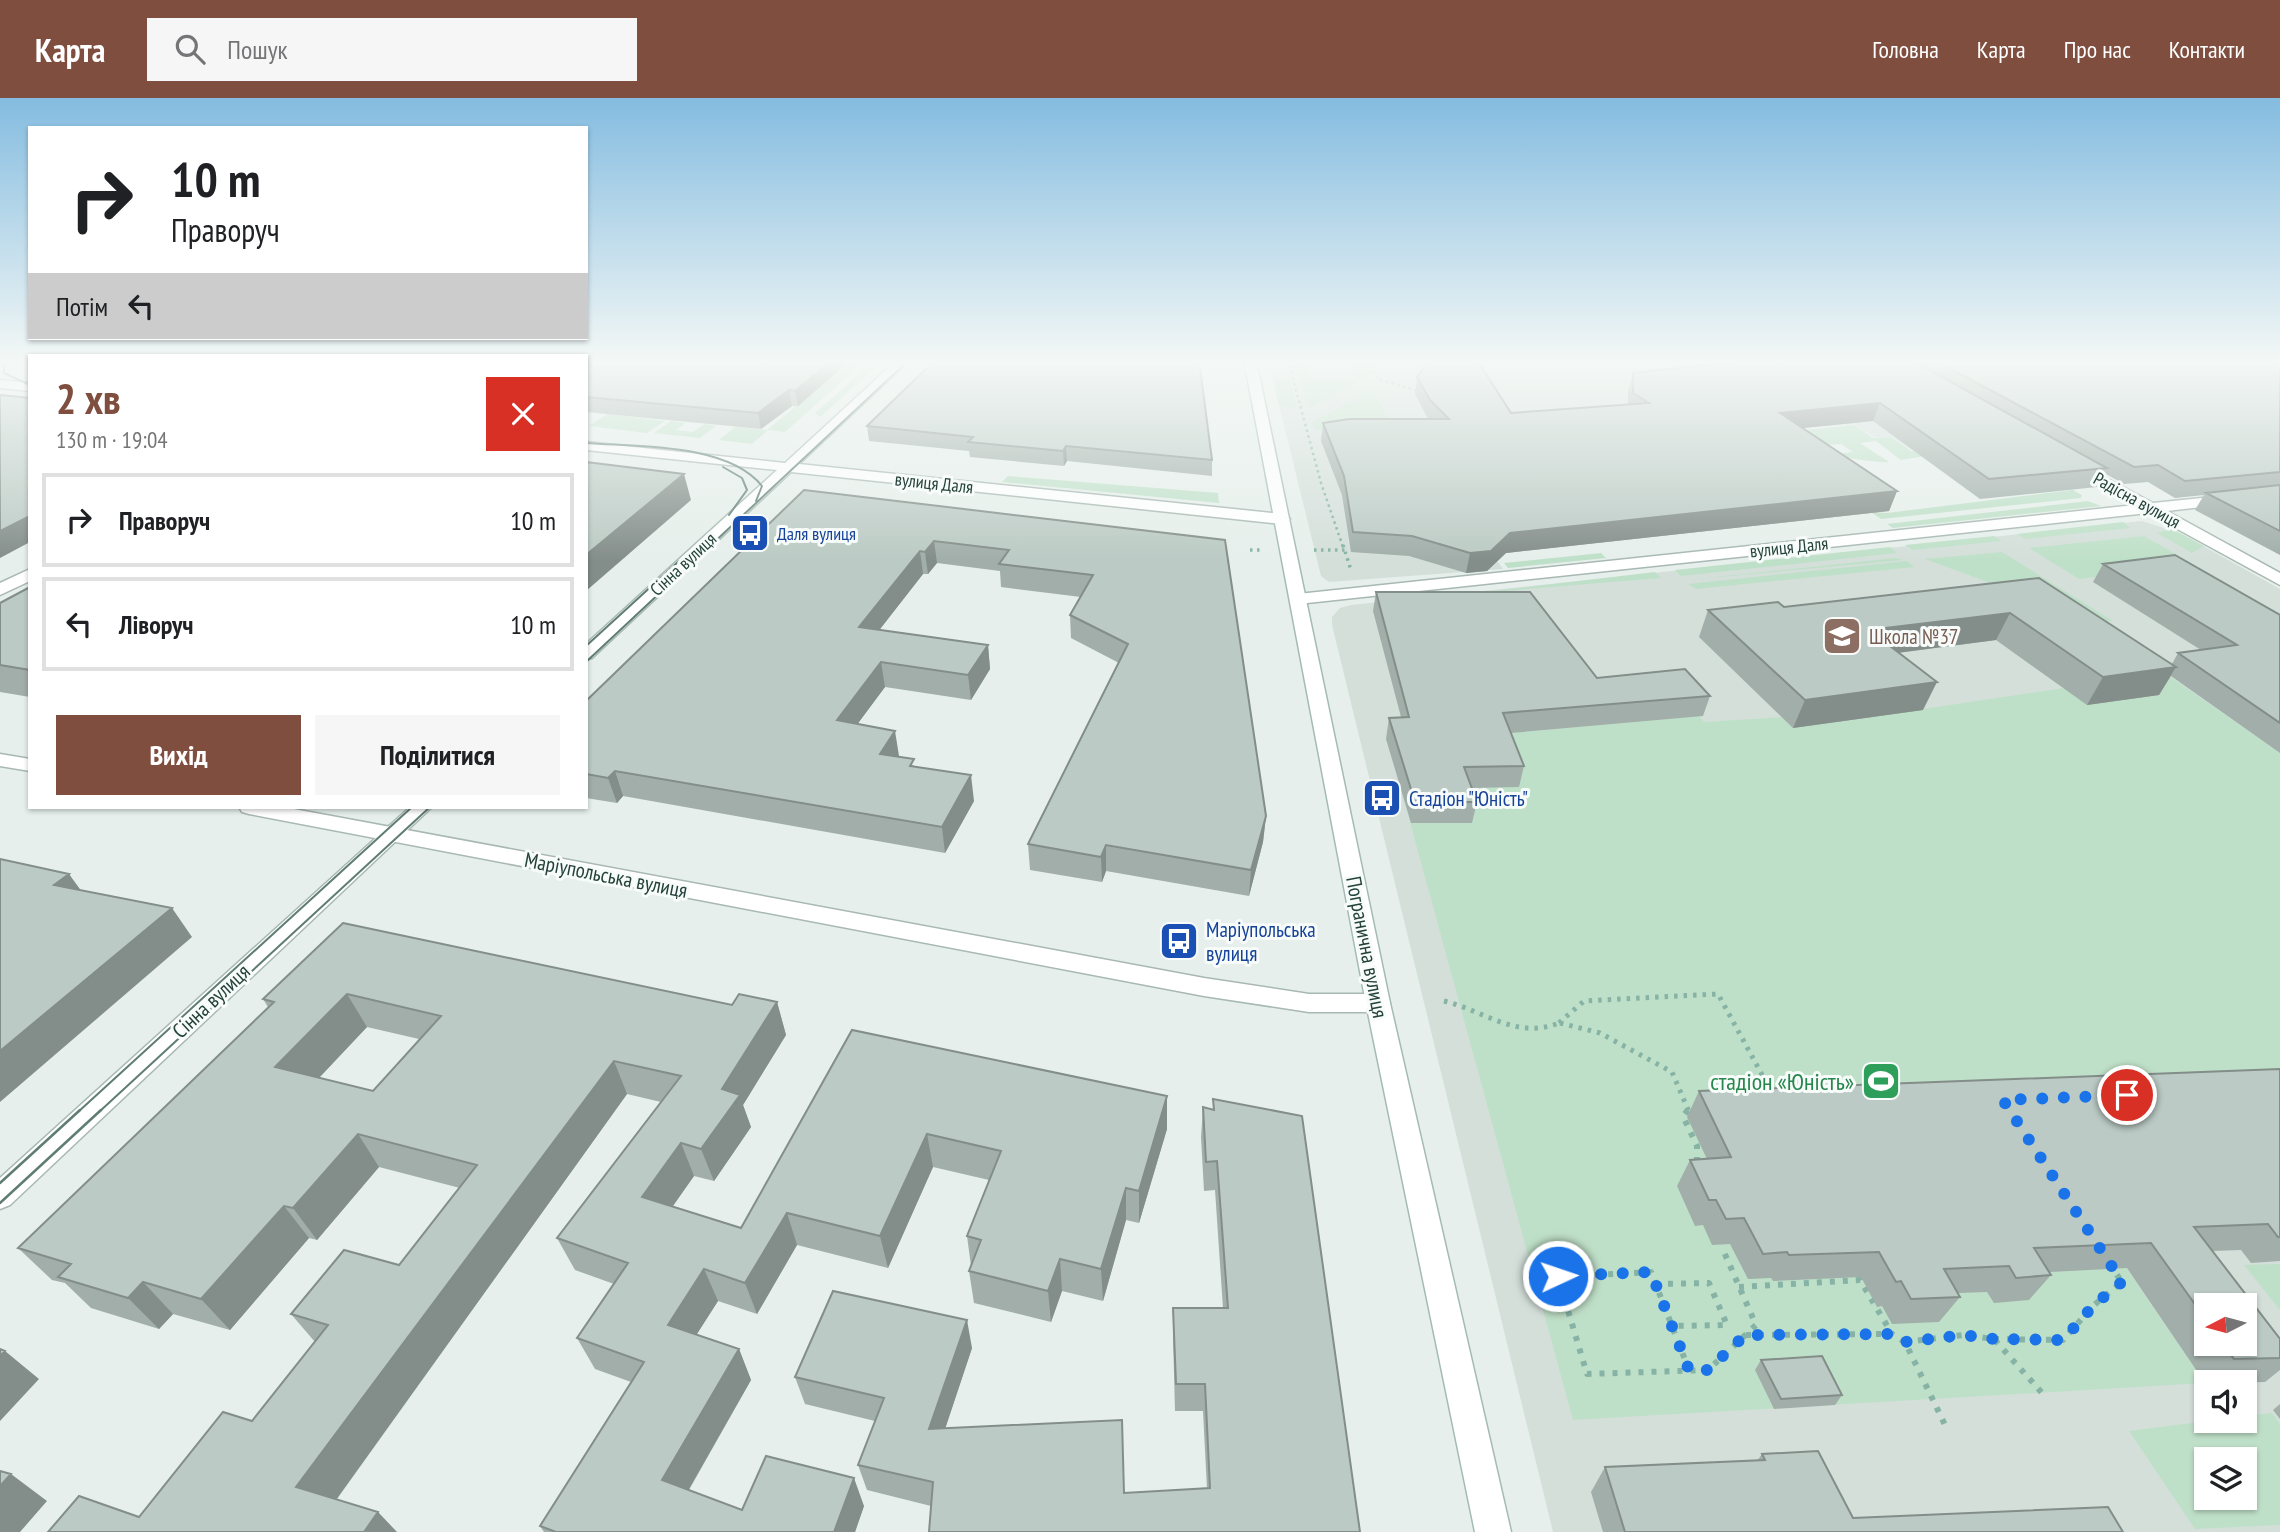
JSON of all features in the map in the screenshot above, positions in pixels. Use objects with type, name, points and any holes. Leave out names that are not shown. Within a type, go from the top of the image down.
[{"type":"street","name":"Сінна вулиця","points":[[588,652],[832,427]]},
{"type":"street","name":"Погранична вулиця","points":[[1263,427],[1378,1003],[1493,1532]]},
{"type":"street","name":"вулиця Даля","points":[[588,446],[1282,519]]},
{"type":"street","name":"Радісна вулиця","points":[[2066,461],[2280,580]]},
{"type":"street","name":"вулиця Даля","points":[[1298,599],[2280,494]]},
{"type":"street","points":[[0,590],[28,575]]},
{"type":"street","points":[[0,760],[28,765]]},
{"type":"street","name":"Маріупольська вулиця","points":[[259,809],[1204,987],[1308,1003],[1378,1003]]},
{"type":"street","name":"Сінна вулиця","points":[[0,1196],[420,809]]},
{"type":"path","points":[[1308,427],[1321,483],[1345,550]]},
{"type":"path","points":[[1444,1001],[1460,1003],[1507,1025],[1538,1031],[1559,1023],[1584,1001],[1718,994],[1778,1103]]},
{"type":"path","points":[[1559,1023],[1574,1031]]},
{"type":"path","points":[[1559,1023],[1600,1033],[1672,1072],[1689,1112],[1683,1116],[1697,1146],[1698,1160]]},
{"type":"path","points":[[1687,1107],[1700,1106]]},
{"type":"path","points":[[1689,1370],[1651,1272],[1558,1276],[1587,1374],[1708,1370],[1756,1325],[1724,1252]]},
{"type":"path","points":[[1905,1342],[1963,1335],[1994,1339],[2063,1340],[2094,1305],[2122,1282],[2107,1259]]},
{"type":"path","points":[[1739,1287],[1860,1280],[1892,1334],[1905,1342],[1946,1427]]},
{"type":"path","points":[[1655,1284],[1709,1283],[1727,1325],[1671,1326]]},
{"type":"path","points":[[1745,1335],[1892,1334]]},
{"type":"path","points":[[1994,1339],[2042,1393]]},
{"type":"shaded area","points":[[1284,427],[1820,427],[1773,431],[1480,555],[1498,562],[1503,569],[1329,582],[1321,576]]},
{"type":"shaded area","points":[[1858,427],[1965,427],[1992,446],[1911,450],[1892,437],[1874,437]]},
{"type":"shaded area","name":"стадіон «Юність»","points":[[2142,521],[2182,534],[2280,589],[2280,1532],[1553,1532],[1332,625],[1332,617],[1340,608]]},
{"type":"green space","points":[[597,427],[656,427],[647,433]]},
{"type":"green space","points":[[663,427],[680,427],[676,430],[693,432],[701,427],[715,427],[700,438],[654,433]]},
{"type":"green space","points":[[735,427],[767,430],[771,427],[791,427],[785,432],[768,430],[752,444],[719,440]]},
{"type":"green space","points":[[1314,427],[1380,427],[1380,427],[1315,430]]},
{"type":"green space","points":[[1857,427],[1873,438],[1891,437],[1911,451],[1923,450],[1930,455],[1901,460],[1876,441],[1860,443],[1889,462],[1861,460],[1835,454],[1853,452],[1841,444],[1807,446],[1778,433]]},
{"type":"green space","points":[[1008,476],[1218,493],[1219,503],[1002,482]]},
{"type":"green space","points":[[2073,490],[2082,495],[2081,498],[1881,519],[1871,512],[1887,513]]},
{"type":"green space","points":[[2088,501],[2101,506],[1893,528],[1887,524]]},
{"type":"green space","points":[[2123,522],[2130,528],[2025,539],[2017,534]]},
{"type":"green space","points":[[2172,529],[2204,546],[2192,553],[2157,533]]},
{"type":"green space","points":[[1994,536],[2002,541],[1913,550],[1905,545]]},
{"type":"green space","points":[[2144,536],[2223,581],[2199,584],[2159,570],[2079,579],[2029,548]]},
{"type":"green space","points":[[1890,547],[1897,553],[1681,576],[1675,570]]},
{"type":"green space","points":[[2002,552],[2113,621],[2093,621],[1925,559]]},
{"type":"green space","points":[[1601,553],[1606,558],[1508,568],[1504,563]]},
{"type":"green space","points":[[1896,558],[1903,560],[1687,580]]},
{"type":"green space","points":[[1907,561],[1915,567],[1696,589],[1688,584]]},
{"type":"green space","points":[[1655,572],[1661,578],[1468,594]]},
{"type":"green space","name":"стадіон «Юність»","points":[[2165,673],[2280,753],[2280,1175],[2109,1242],[2196,1370],[2194,1370],[2194,1384],[1573,1420],[1401,789],[1519,787],[1498,734],[1699,716],[1704,722],[1782,717],[1794,728]]},
{"type":"green space","points":[[2280,1264],[2280,1309],[2279,1309],[2244,1265]]},
{"type":"green space","points":[[2272,1413],[2280,1424],[2280,1525],[2195,1529],[2129,1431],[2194,1423],[2194,1433],[2257,1433],[2257,1415]]},
{"type":"building","points":[[0,427],[28,427],[28,517],[0,531]]},
{"type":"building","points":[[876,427],[1208,427],[1212,460],[1066,446],[1063,451],[968,442],[973,437]]},
{"type":"building","points":[[1325,427],[1801,427],[1897,491],[1510,533],[1491,551],[1470,553],[1412,536],[1353,532],[1344,476]]},
{"type":"building","points":[[1914,427],[2032,427],[2107,468],[1989,479]]},
{"type":"building","points":[[2059,427],[2280,427],[2280,472],[2185,481],[2158,465],[2134,467]]},
{"type":"building","points":[[588,462],[684,474],[588,553]]},
{"type":"building","points":[[2280,485],[2280,531],[2206,493]]},
{"type":"building","points":[[804,490],[1225,540],[1266,816],[1251,870],[1106,845],[1101,857],[1028,844],[1128,644],[1070,615],[1093,575],[999,564],[1009,550],[934,541],[925,552],[920,551],[859,627],[988,645],[968,675],[881,662],[837,720],[895,731],[880,754],[914,759],[910,766],[971,775],[942,827],[615,771],[608,778],[588,774],[588,699]]},
{"type":"building","points":[[2175,555],[2280,615],[2280,723],[2178,653],[2237,645],[2103,564]]},
{"type":"building","points":[[2039,578],[2176,667],[2103,677],[2010,613],[1869,630],[1937,682],[1805,700],[1708,610],[1778,602],[1784,607]]},
{"type":"building","points":[[28,588],[28,670],[0,665],[0,603]]},
{"type":"building","points":[[1376,592],[1530,592],[1597,678],[1685,669],[1710,696],[1503,713],[1524,766],[1464,767],[1477,802],[1415,802],[1389,718],[1409,717]]},
{"type":"building","points":[[0,859],[69,874],[54,885],[172,908],[0,1051]]},
{"type":"building","points":[[343,923],[732,1005],[739,994],[777,1002],[722,1089],[740,1095],[701,1149],[681,1143],[642,1197],[741,1228],[852,1030],[1167,1096],[1139,1191],[1126,1188],[1101,1269],[1060,1259],[1048,1291],[969,1271],[981,1240],[967,1236],[1001,1151],[927,1134],[880,1236],[787,1213],[745,1283],[704,1269],[668,1325],[739,1349],[662,1480],[742,1510],[766,1456],[854,1478],[834,1532],[556,1532],[540,1526],[644,1362],[577,1338],[628,1263],[557,1238],[681,1076],[614,1061],[296,1487],[378,1512],[364,1532],[48,1532],[79,1496],[139,1517],[223,1412],[252,1421],[328,1325],[291,1314],[344,1250],[399,1265],[477,1165],[358,1134],[293,1208],[284,1206],[201,1299],[143,1282],[128,1298],[58,1277],[71,1264],[18,1248],[274,1002],[263,999]],"holes":[[[347,994],[441,1016],[373,1091],[275,1067]]]},
{"type":"building","points":[[2280,1069],[2280,1237],[2268,1224],[2194,1227],[2245,1293],[2194,1293],[2194,1303],[2151,1243],[2034,1248],[2051,1275],[2016,1278],[2009,1266],[1944,1269],[1960,1297],[1911,1299],[1901,1281],[1896,1282],[1879,1252],[1763,1254],[1744,1218],[1726,1219],[1716,1200],[1709,1200],[1690,1160],[1731,1157],[1699,1091]]},
{"type":"building","points":[[1213,1099],[1302,1116],[1360,1532],[929,1532],[933,1482],[858,1465],[884,1398],[795,1377],[833,1291],[967,1320],[929,1429],[1122,1420],[1124,1493],[1210,1488],[1205,1384],[1176,1384],[1173,1308],[1228,1308],[1217,1161],[1206,1162],[1203,1107],[1214,1110]]},
{"type":"building","points":[[2258,1310],[2280,1339],[2280,1358],[2234,1359],[2232,1356],[2258,1356]]},
{"type":"building","points":[[1822,1356],[1842,1395],[1781,1399],[1761,1360]]},
{"type":"building","points":[[1818,1451],[1853,1518],[2108,1507],[2123,1532],[1625,1532],[1605,1467],[1765,1460],[1762,1454]]},
{"type":"building","points":[[0,1471],[11,1474],[0,1486]]},
{"type":"tram line","points":[[588,660],[837,427]]},
{"type":"tram line","points":[[588,443],[681,450],[727,462],[747,472],[762,486],[756,501]]},
{"type":"tram line","points":[[723,467],[742,478],[747,490],[729,515]]},
{"type":"tram line","points":[[588,644],[679,561]]},
{"type":"tram line","points":[[78,1112],[410,809]]},
{"type":"tram line","points":[[99,1112],[428,809]]},
{"type":"tram line","points":[[0,1183],[80,1110]]},
{"type":"tram line","points":[[0,1203],[101,1110]]},
{"type":"place","name":"Даля вулиця","points":[[750,533]]},
{"type":"place","name":"Школа №37","points":[[1842,636]]},
{"type":"place","name":"Стадіон \"Юність\"","points":[[1382,798]]},
{"type":"place","name":"Маріупольська вулиця","points":[[1179,941]]},
{"type":"place","name":"стадіон «Юність»","points":[[1881,1081]]},
{"type":"route","points":[[1558,1276],[1651,1272],[1689,1370],[1708,1370],[1745,1335],[1892,1334],[1905,1342],[1963,1335],[1994,1339],[2063,1340],[2094,1305],[2122,1282],[2003,1100],[2127,1095]]}]
